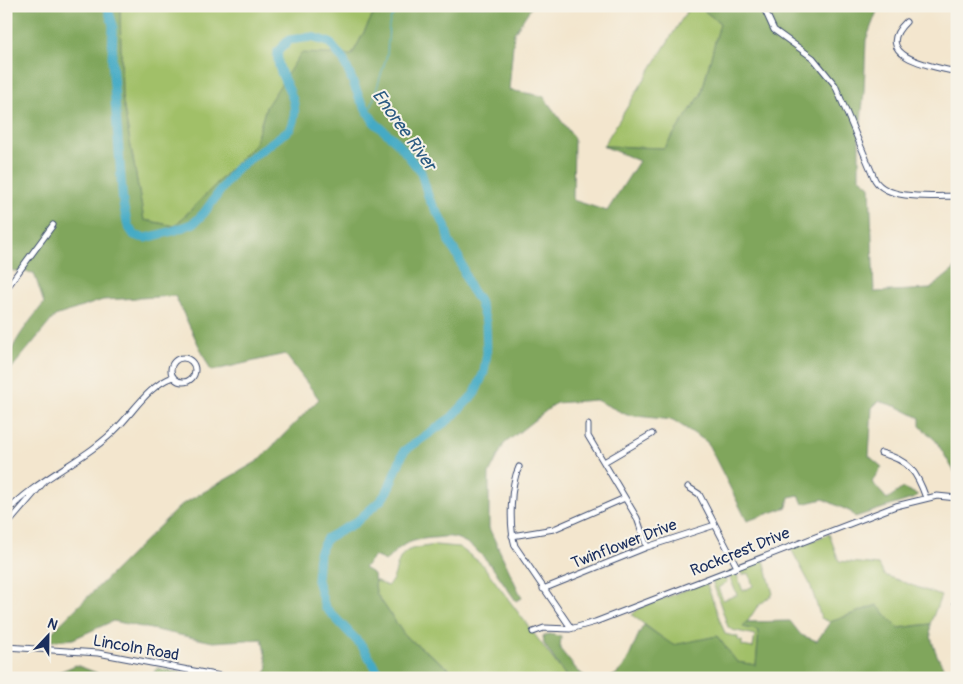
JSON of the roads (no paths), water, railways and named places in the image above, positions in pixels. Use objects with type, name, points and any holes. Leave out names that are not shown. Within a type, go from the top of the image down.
[{"type":"street","points":[[763,6],[774,30],[814,58],[835,86],[875,180],[881,188],[892,194],[957,196]]},
{"type":"street","points":[[906,22],[898,30],[896,43],[904,57],[918,64],[957,72]]},
{"type":"street","points":[[6,289],[53,225]]},
{"type":"street","points":[[187,359],[194,367],[193,377],[187,382],[179,382],[173,376],[172,366],[177,360],[187,359]]},
{"type":"street","points":[[6,513],[25,493],[43,483],[102,442],[156,386],[173,376]]},
{"type":"street","points":[[588,425],[588,436],[637,518],[647,547]]},
{"type":"street","points":[[604,462],[652,434]]},
{"type":"street","points":[[881,453],[895,457],[912,470],[926,498]]},
{"type":"street","points":[[519,467],[514,478],[512,536],[515,546],[571,628]]},
{"type":"street","points":[[6,526],[43,483]]},
{"type":"street","points":[[688,487],[699,494],[737,567]]},
{"type":"street","name":"Rockcrest Drive","points":[[533,632],[544,628],[571,628],[595,622],[856,521],[926,498],[942,496],[957,498]]},
{"type":"street","points":[[512,536],[554,529],[625,498]]},
{"type":"street","name":"Twinflower Drive","points":[[543,589],[647,547],[715,525]]},
{"type":"street","name":"Lincoln Road","points":[[6,647],[98,653],[231,678]]},
{"type":"waterway","name":"Enoree River","points":[[107,6],[113,25],[112,61],[123,204],[128,226],[134,235],[146,238],[194,223],[204,213],[236,169],[290,129],[294,117],[294,107],[292,97],[280,71],[278,51],[289,40],[312,37],[330,43],[344,61],[360,99],[374,122],[397,142],[421,172],[429,199],[445,225],[449,242],[459,258],[469,286],[479,301],[486,322],[487,353],[484,372],[475,393],[451,418],[404,451],[387,492],[381,500],[355,523],[327,538],[319,553],[317,580],[325,607],[362,646],[382,678]]},
{"type":"waterway","points":[[369,114],[387,55],[391,18],[402,6]]}]
